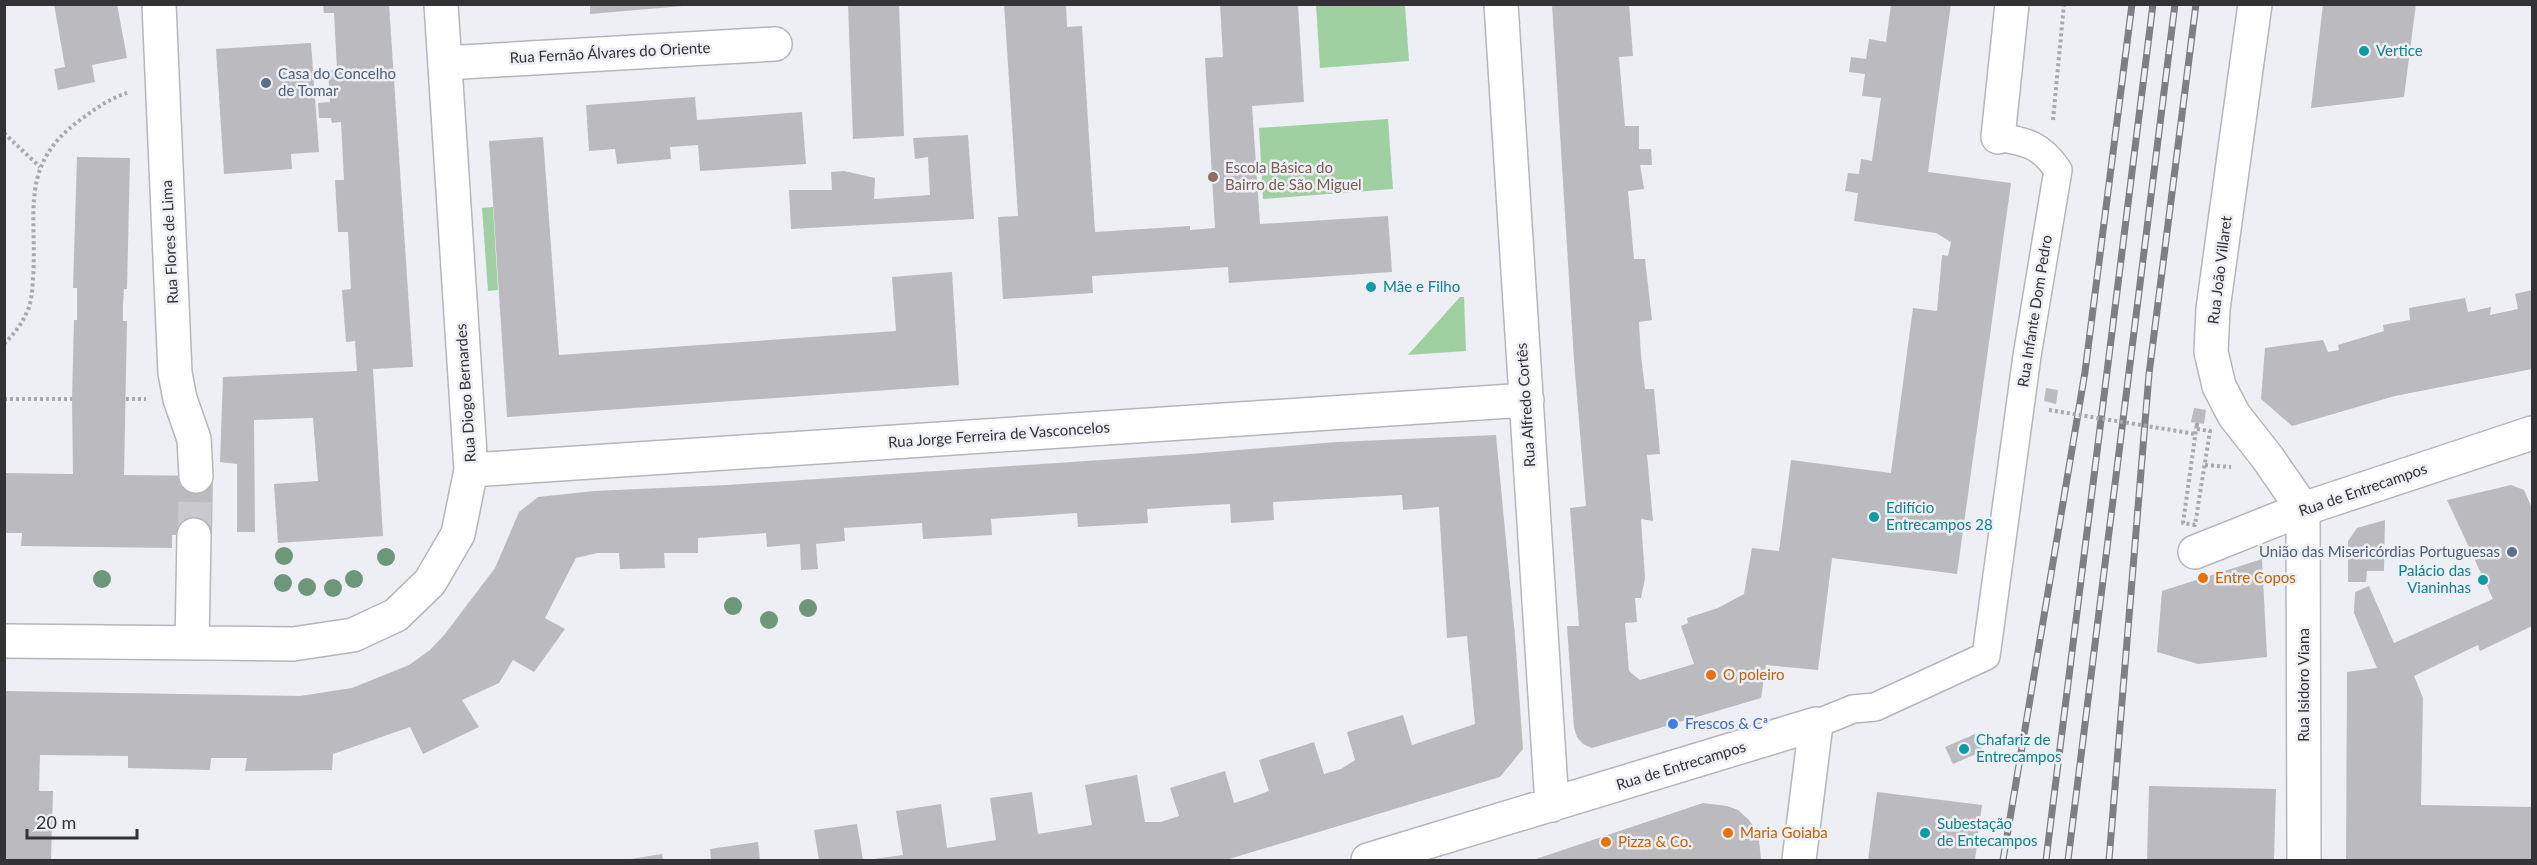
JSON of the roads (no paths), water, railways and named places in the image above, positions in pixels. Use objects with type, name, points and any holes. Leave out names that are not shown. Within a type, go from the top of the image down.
[{"type":"street","name":"Rua Flores de Lima","points":[[159,4],[175,373],[180,399],[194,439],[196,476]]},
{"type":"street","name":"Rua Diogo Bernardes","points":[[4,641],[293,644],[353,635],[396,615],[430,582],[458,534],[471,470],[441,4]]},
{"type":"street","name":"Rua Alfredo Cortês","points":[[1501,4],[1552,805]]},
{"type":"street","name":"Rua Infante Dom Pedro","points":[[1986,656],[2027,356],[2058,170],[2050,158],[2029,142],[1998,137],[2013,4]]},
{"type":"street","name":"Rua João Villaret","points":[[2254,4],[2213,309],[2211,352],[2219,386],[2234,416],[2267,457],[2303,509]]},
{"type":"street","name":"Rua Fernão Álvares do Oriente","points":[[445,63],[776,44]]},
{"type":"street","name":"Rua Jorge Ferreira de Vasconcelos","points":[[471,470],[1527,400]]},
{"type":"street","name":"Rua de Entrecampos","points":[[2195,552],[2303,509],[2532,433]]},
{"type":"street","name":"Rua Isidoro Viana","points":[[2303,509],[2304,861]]},
{"type":"street","points":[[192,643],[194,535]]},
{"type":"street","name":"Rua de Entrecampos","points":[[1368,861],[1816,724],[1853,709],[1875,707],[1986,656]]},
{"type":"street","points":[[1799,861],[1816,724]]},
{"type":"tunnel","points":[[194,535],[196,476]]},
{"type":"railway","points":[[2003,860],[2085,372],[2132,4]]},
{"type":"railway","points":[[2046,860],[2153,4]]},
{"type":"railway","points":[[2068,860],[2175,4]]},
{"type":"railway","points":[[2109,860],[2149,374],[2196,4]]},
{"type":"place","name":"Vertice","points":[[2364,51]]},
{"type":"place","name":"Casa do Concelho de Tomar","points":[[266,83]]},
{"type":"place","name":"Escola Básica do Bairro de São Miguel","points":[[1213,177]]},
{"type":"place","name":"Mãe e Filho","points":[[1371,287]]},
{"type":"place","name":"Edifício Entrecampos 28","points":[[1874,517]]},
{"type":"place","name":"União das Misericórdias Portuguesas","points":[[2512,552]]},
{"type":"place","name":"Entre Copos","points":[[2203,578]]},
{"type":"place","name":"Palácio das Vianinhas","points":[[2483,580]]},
{"type":"place","name":"O poleiro","points":[[1711,675]]},
{"type":"place","name":"Frescos & Cª","points":[[1673,724]]},
{"type":"place","name":"Chafariz de Entrecampos","points":[[1964,749]]},
{"type":"place","name":"Maria Goiaba","points":[[1728,833]]},
{"type":"place","name":"Subestação de Entecampos","points":[[1925,833]]},
{"type":"place","name":"Pizza & Co.","points":[[1606,842]]}]
